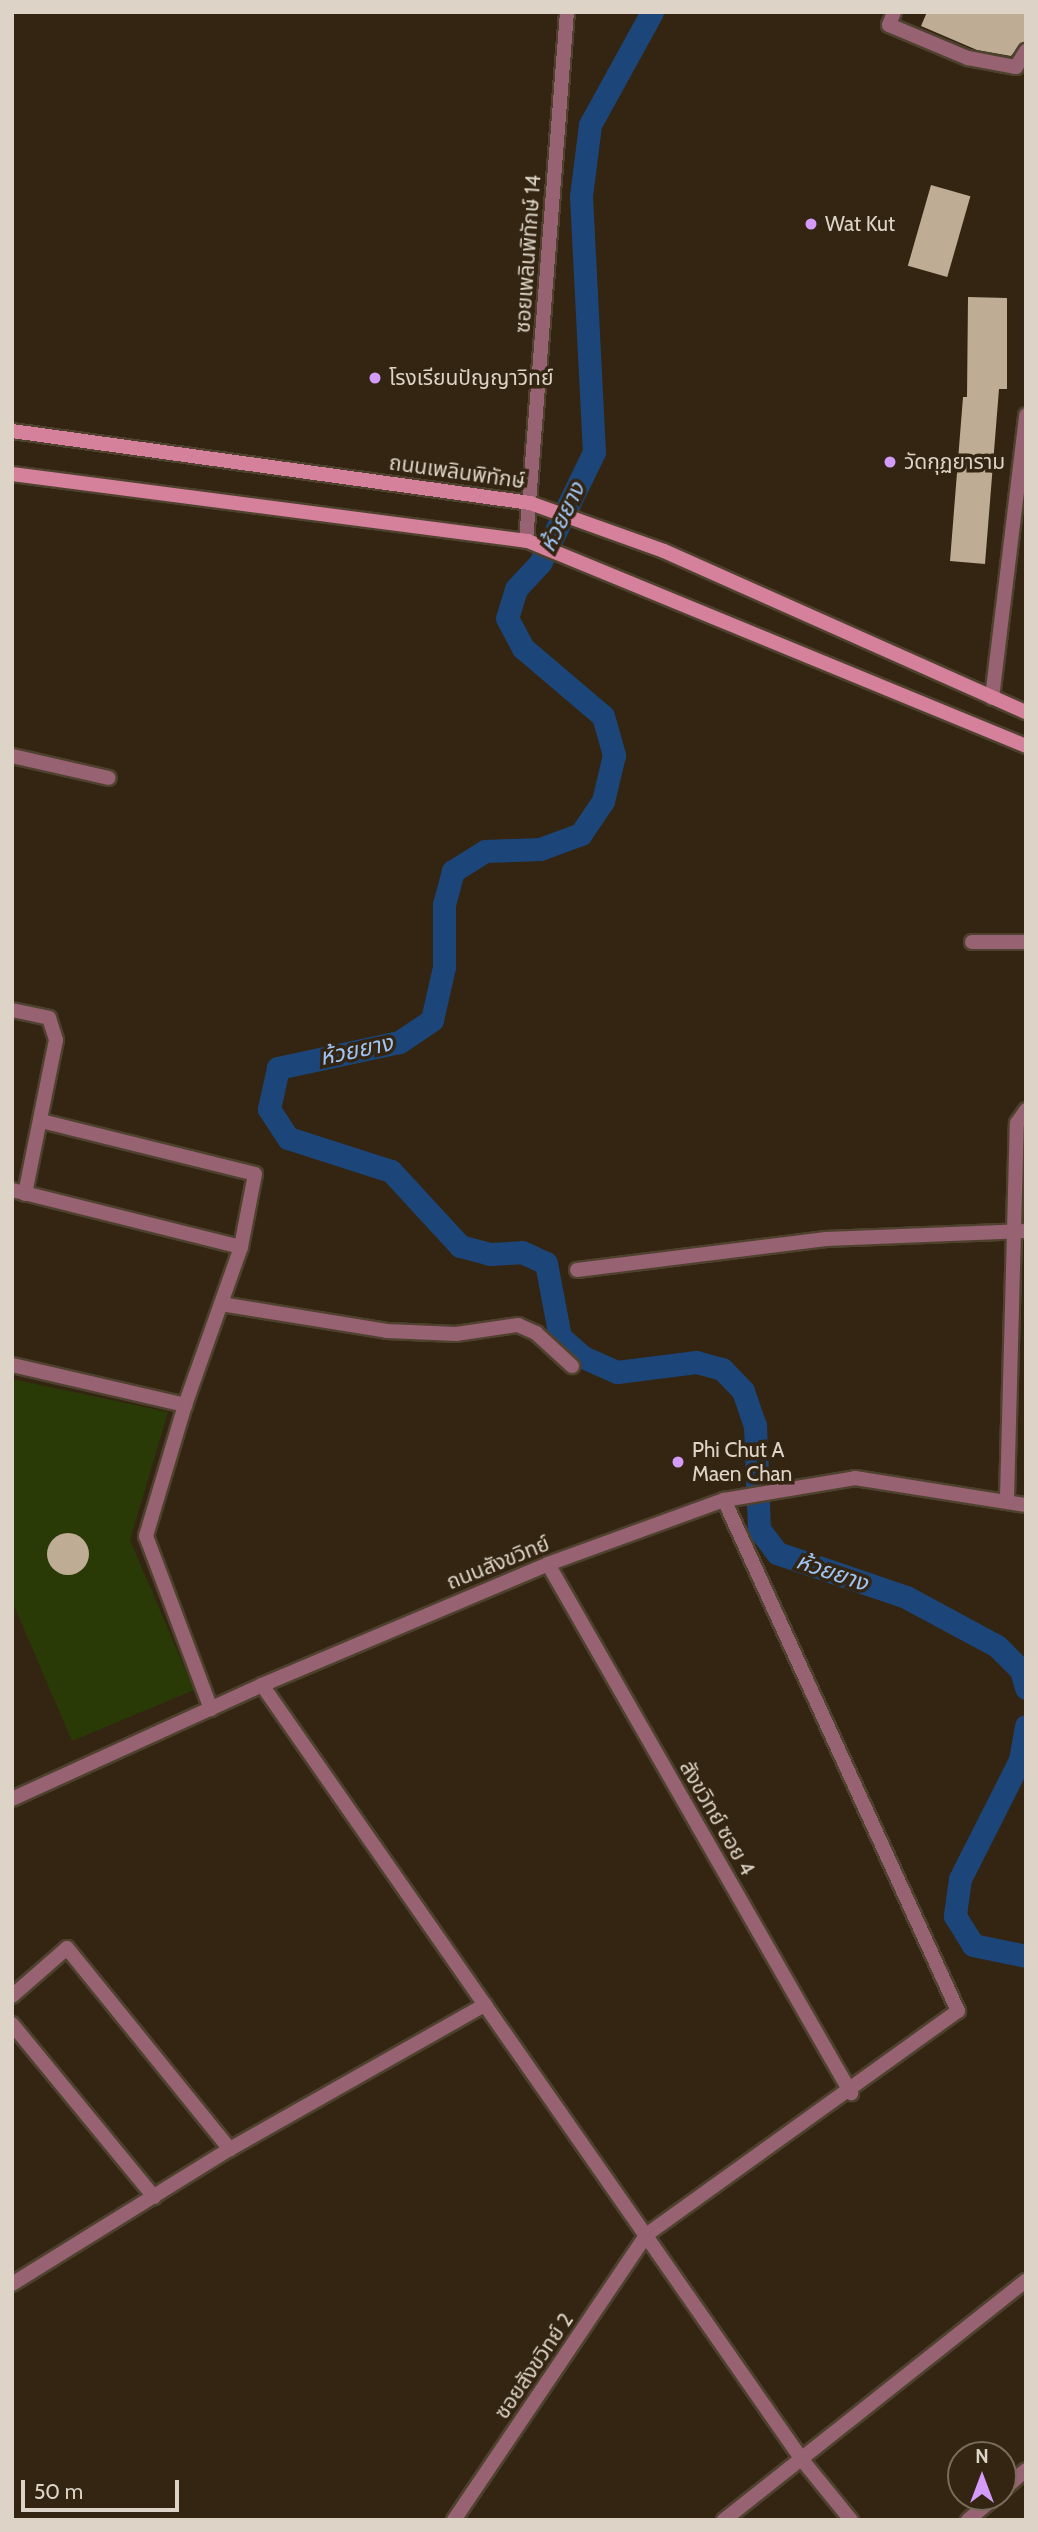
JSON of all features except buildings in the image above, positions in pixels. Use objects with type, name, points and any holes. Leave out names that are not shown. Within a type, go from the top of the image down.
[{"type":"main road","name":"ถนนเพลินพิทักษ์","points":[[12,432],[531,503],[606,530],[1026,712]]},
{"type":"main road","points":[[12,474],[527,541],[1026,746]]},
{"type":"street","name":"ซอยเพลินพิทักษ์ 14","points":[[527,541],[567,12]]},
{"type":"street","points":[[894,12],[889,25],[968,58],[1016,67],[1026,51]]},
{"type":"street","points":[[992,698],[1019,532],[1026,415]]},
{"type":"street","points":[[12,756],[109,778]]},
{"type":"street","points":[[972,942],[1026,942]]},
{"type":"street","points":[[12,1010],[49,1018],[56,1040],[41,1121],[19,1192],[241,1247]]},
{"type":"street","points":[[1007,1498],[1020,1231],[1017,1123],[1026,1110]]},
{"type":"street","points":[[41,1121],[255,1174],[241,1247],[185,1405],[146,1536],[211,1709]]},
{"type":"street","points":[[577,1270],[826,1239],[1020,1231]]},
{"type":"street","points":[[220,1304],[387,1331],[456,1334],[518,1325],[536,1333],[572,1366]]},
{"type":"street","points":[[12,1365],[185,1405]]},
{"type":"street","name":"ถนนสังขวิทย์","points":[[12,1799],[262,1685],[548,1564],[724,1500],[855,1478],[1007,1498],[1026,1505]]},
{"type":"street","points":[[646,2235],[850,2093],[958,2011],[724,1500]]},
{"type":"street","name":"สังขวิทย์ ซอย 4","points":[[548,1564],[850,2093]]},
{"type":"street","points":[[262,1685],[803,2461],[851,2520]]},
{"type":"street","points":[[12,1996],[67,1948],[230,2149]]},
{"type":"street","points":[[15,2276],[154,2197],[230,2149],[485,2004]]},
{"type":"street","points":[[12,2024],[154,2197]]},
{"type":"street","name":"ซอยสังขวิทย์ 2","points":[[454,2520],[646,2235]]},
{"type":"street","points":[[723,2520],[803,2461],[1026,2281]]},
{"type":"green space","points":[[12,1379],[168,1412],[130,1540],[194,1690],[72,1741],[12,1601]]},
{"type":"waterway","name":"ห้วยยาง","points":[[652,12],[590,125],[581,196],[594,452],[540,563],[516,589],[507,618],[523,648],[603,716],[614,755],[603,801],[581,834],[540,849],[485,851],[453,871],[444,904],[444,967],[432,1020],[399,1042],[278,1068],[269,1109],[288,1138],[391,1171],[460,1246],[489,1254],[522,1252],[546,1263],[560,1337],[583,1357],[617,1372],[696,1362],[722,1369],[743,1391],[755,1425],[759,1529],[777,1553],[906,1597],[997,1646],[1021,1670],[1026,1688]]},
{"type":"waterway","name":"ห้วยยาง","points":[[1026,1726],[1020,1760],[960,1879],[955,1916],[973,1945],[1026,1956]]},
{"type":"place","name":"Wat Kut","points":[[811,224]]},
{"type":"place","name":"โรงเรียนปัญญาวิทย์","points":[[375,378]]},
{"type":"place","name":"วัดกุฏยาราม","points":[[890,462]]},
{"type":"place","name":"Phi Chut A Maen Chan","points":[[678,1462]]}]
